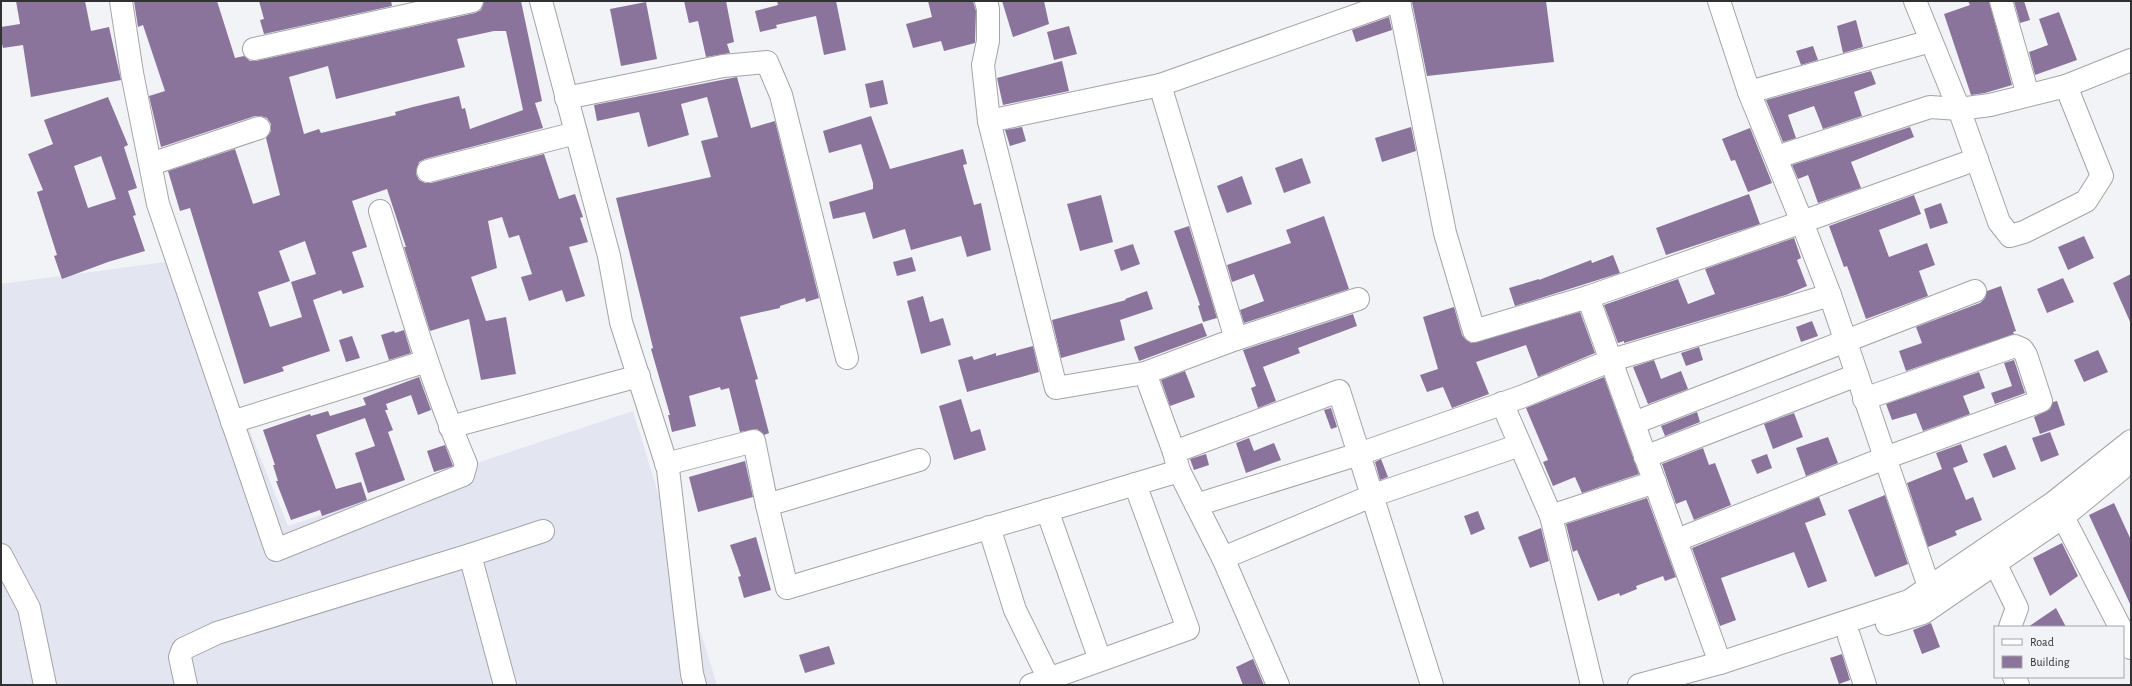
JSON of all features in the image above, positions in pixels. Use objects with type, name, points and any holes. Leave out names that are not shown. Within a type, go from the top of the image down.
[{"type":"street","points":[[121,1],[132,73],[158,204],[276,550],[463,474],[466,470],[466,464],[450,427],[427,361],[380,211]]},
{"type":"street","points":[[254,49],[472,1]]},
{"type":"street","points":[[541,1],[609,256],[621,322],[666,464],[692,674],[695,685]]},
{"type":"street","points":[[986,1],[988,9],[988,42],[983,65],[989,121],[1056,388],[1145,373],[1236,339],[1358,299]]},
{"type":"street","points":[[989,121],[1160,85],[1398,1],[1445,233],[1474,331],[1588,297],[1977,159]]},
{"type":"street","points":[[1719,1],[1749,92],[1777,157],[1830,295],[1929,587]]},
{"type":"street","points":[[1915,1],[1959,109],[1999,222],[2010,236],[2024,232],[2086,201],[2102,176],[2066,86]]},
{"type":"street","points":[[2001,1],[2028,95]]},
{"type":"street","points":[[1749,92],[1931,41]]},
{"type":"street","points":[[1777,157],[1930,107],[1959,109],[1990,105],[2066,86],[2131,60]]},
{"type":"street","points":[[566,98],[723,66],[768,62],[781,95],[847,358]]},
{"type":"street","points":[[1160,85],[1236,339]]},
{"type":"street","points":[[151,164],[259,128]]},
{"type":"street","points":[[428,171],[576,133]]},
{"type":"street","points":[[1634,423],[1846,342],[1975,290]]},
{"type":"street","points":[[1196,505],[1359,454],[1502,403],[1612,360],[1830,295]]},
{"type":"street","points":[[1588,297],[1612,360],[1645,457],[1677,540],[1720,663]]},
{"type":"street","points":[[1677,540],[1885,458],[2041,401],[2026,355],[2022,348],[2015,346],[1864,399]]},
{"type":"street","points":[[232,422],[427,361]]},
{"type":"street","points":[[1145,373],[1177,461],[1196,505],[1223,558],[1278,685]]},
{"type":"street","points":[[1645,457],[1857,375]]},
{"type":"street","points":[[450,427],[639,376]]},
{"type":"street","points":[[666,464],[754,441],[767,505],[787,588],[1135,484],[1177,461],[1339,391],[1432,685]]},
{"type":"street","points":[[1502,403],[1551,516],[1592,685]]},
{"type":"street","points":[[1639,685],[1720,663],[1909,601],[2053,503],[2131,441]]},
{"type":"street","points":[[1223,558],[1372,496],[1520,445]]},
{"type":"street","points":[[767,505],[919,460]]},
{"type":"street","points":[[1696,685],[1923,612],[2063,517],[2131,461]]},
{"type":"street","points":[[1551,516],[1655,482]]},
{"type":"street","points":[[989,527],[1015,610],[1040,682],[1188,630],[1135,484]]},
{"type":"street","points":[[1048,510],[1100,660]]},
{"type":"street","points":[[2063,517],[2119,626]]},
{"type":"street","points":[[186,685],[180,657],[183,649],[217,633],[470,555],[542,531]]},
{"type":"street","points":[[1,554],[3,562],[1,573]]},
{"type":"street","points":[[1,554],[29,608],[45,685]]},
{"type":"street","points":[[470,555],[505,685]]},
{"type":"street","points":[[1995,563],[2017,608],[2010,626]]},
{"type":"street","points":[[2124,634],[2131,648]]},
{"type":"street","points":[[1848,636],[1865,685]]},
{"type":"shaded area","points":[[181,260],[288,526],[633,411],[717,685],[1,685],[1,284]]},
{"type":"building","points":[[16,1],[85,1],[91,31],[109,27],[121,80],[31,97],[23,45],[3,48],[1,40],[1,27],[20,24]]},
{"type":"building","points":[[134,1],[217,1],[235,58],[244,56],[250,61],[256,61],[475,13],[481,10],[484,1],[521,1],[542,101],[535,103],[543,128],[425,159],[419,162],[416,174],[419,180],[425,183],[431,183],[544,154],[559,199],[575,194],[583,217],[580,218],[588,242],[569,247],[585,296],[566,302],[562,290],[529,301],[521,277],[532,274],[519,235],[509,238],[502,217],[488,221],[497,268],[471,277],[486,321],[506,317],[516,374],[481,380],[469,319],[430,331],[404,247],[406,247],[387,189],[352,201],[367,247],[352,252],[364,287],[343,294],[341,290],[313,300],[330,351],[282,367],[284,371],[244,384],[190,208],[180,211],[168,171],[235,149],[253,204],[280,195],[266,138],[271,131],[271,124],[267,118],[255,116],[161,147],[149,96],[165,91],[143,25],[138,27]],"holes":[[[494,31],[506,31],[523,110],[470,129],[465,108],[462,109],[459,96],[395,112],[396,115],[321,133],[319,129],[304,134],[289,77],[328,66],[336,99],[465,67],[457,39]],[[305,241],[316,274],[291,282],[302,317],[270,327],[258,292],[290,281],[279,251]]]},
{"type":"building","points":[[259,1],[391,1],[392,6],[264,34],[260,20],[264,19]]},
{"type":"building","points":[[684,1],[726,1],[734,42],[727,44],[730,53],[706,57],[698,21],[689,23]]},
{"type":"building","points":[[777,1],[836,1],[846,50],[824,55],[816,16],[776,25],[777,28],[760,32],[755,11],[778,5]]},
{"type":"building","points":[[928,1],[973,1],[976,11],[975,43],[944,51],[941,41],[913,48],[906,24],[932,17]]},
{"type":"building","points":[[1002,1],[1044,1],[1049,24],[1013,37]]},
{"type":"building","points":[[1546,1],[1554,62],[1427,76],[1412,2]]},
{"type":"building","points":[[1968,1],[1989,1],[2012,85],[1985,93],[1971,95],[1944,14],[1970,5]]},
{"type":"building","points":[[2014,1],[2024,1],[2030,20],[2020,23]]},
{"type":"building","points":[[646,2],[657,59],[621,66],[610,9]]},
{"type":"building","points":[[2059,12],[2077,60],[2035,75],[2029,52],[2048,45],[2039,19]]},
{"type":"building","points":[[1389,17],[1392,30],[1356,42],[1352,30]]},
{"type":"building","points":[[1856,20],[1863,47],[1843,53],[1837,26]]},
{"type":"building","points":[[1069,26],[1077,54],[1054,60],[1047,32]]},
{"type":"building","points":[[1813,46],[1818,60],[1801,65],[1796,51]]},
{"type":"building","points":[[1062,61],[1069,91],[1003,105],[997,78]]},
{"type":"building","points":[[1871,71],[1876,84],[1854,92],[1862,116],[1823,129],[1814,106],[1788,115],[1796,138],[1783,142],[1766,100]]},
{"type":"building","points":[[737,77],[751,128],[775,121],[819,298],[806,302],[805,298],[780,306],[780,308],[740,317],[758,379],[755,380],[769,433],[764,435],[757,429],[740,432],[729,388],[721,390],[720,387],[689,396],[696,426],[672,432],[668,415],[670,415],[651,349],[653,348],[616,198],[711,177],[701,141],[718,137],[707,97],[681,104],[689,135],[648,147],[639,112],[597,121],[594,105]]},
{"type":"building","points":[[883,80],[888,104],[870,108],[865,84]]},
{"type":"building","points":[[108,97],[128,145],[124,147],[137,188],[128,191],[136,215],[133,216],[145,251],[108,262],[62,279],[54,256],[57,255],[37,192],[43,190],[28,154],[53,144],[44,120]],"holes":[[[101,156],[116,199],[88,208],[74,166]]]},
{"type":"building","points":[[871,116],[890,169],[963,149],[967,164],[963,165],[974,205],[981,203],[991,250],[967,257],[961,236],[911,250],[905,229],[873,239],[865,212],[833,219],[829,202],[873,189],[873,183],[861,144],[829,153],[823,131]]},
{"type":"building","points":[[1022,127],[1026,141],[1010,146],[1005,130]]},
{"type":"building","points":[[1411,127],[1416,151],[1382,162],[1375,138]]},
{"type":"building","points":[[1910,127],[1914,137],[1851,162],[1861,188],[1818,203],[1808,175],[1798,179],[1792,165]]},
{"type":"building","points":[[1750,128],[1772,183],[1748,192],[1735,160],[1731,161],[1722,139]]},
{"type":"building","points":[[1302,158],[1311,183],[1284,193],[1275,168]]},
{"type":"building","points":[[1242,176],[1252,204],[1227,213],[1217,186]]},
{"type":"building","points":[[1749,194],[1760,224],[1666,255],[1656,228]]},
{"type":"building","points":[[1101,195],[1113,242],[1080,251],[1067,204]]},
{"type":"building","points":[[1914,195],[1921,214],[1879,230],[1889,257],[1927,243],[1935,265],[1919,271],[1928,296],[1866,319],[1847,266],[1844,267],[1829,226]]},
{"type":"building","points":[[1941,203],[1948,223],[1930,229],[1924,209]]},
{"type":"building","points":[[1324,216],[1349,289],[1244,323],[1240,310],[1264,301],[1254,274],[1232,282],[1227,265],[1291,243],[1286,230]]},
{"type":"building","points":[[1189,226],[1217,318],[1203,322],[1198,306],[1200,305],[1174,231]]},
{"type":"building","points":[[2084,236],[2094,258],[2068,270],[2058,247]]},
{"type":"building","points":[[1794,238],[1801,258],[1797,260],[1807,286],[1786,295],[1624,343],[1624,341],[1618,343],[1604,305],[1678,279],[1688,304],[1715,294],[1705,269]]},
{"type":"building","points":[[1133,244],[1140,264],[1121,271],[1114,250]]},
{"type":"building","points":[[1613,255],[1620,273],[1515,306],[1509,288],[1539,280],[1591,260],[1592,263]]},
{"type":"building","points":[[912,257],[916,271],[897,276],[893,262]]},
{"type":"building","points":[[2131,274],[2131,324],[2113,283]]},
{"type":"building","points":[[2063,278],[2074,302],[2047,313],[2037,289]]},
{"type":"building","points":[[2001,286],[2016,331],[2013,332],[2014,334],[1906,371],[1899,351],[1922,343],[1916,327],[1980,303],[1985,298],[1987,291]]},
{"type":"building","points":[[1147,291],[1153,309],[1120,320],[1125,340],[1061,358],[1052,320],[1126,300],[1125,299]]},
{"type":"building","points":[[923,296],[930,322],[943,318],[951,345],[921,354],[907,301]]},
{"type":"building","points":[[1454,307],[1462,335],[1471,343],[1580,312],[1595,353],[1538,377],[1526,345],[1476,362],[1489,394],[1452,408],[1443,387],[1427,392],[1420,375],[1438,369],[1423,317]]},
{"type":"building","points":[[1353,314],[1357,326],[1298,348],[1300,353],[1263,367],[1276,401],[1258,408],[1251,388],[1256,386],[1243,350]]},
{"type":"building","points":[[1812,321],[1818,336],[1801,342],[1796,327]]},
{"type":"building","points":[[1202,323],[1207,336],[1139,361],[1134,347]]},
{"type":"building","points":[[404,330],[411,353],[389,360],[381,335]]},
{"type":"building","points":[[352,336],[360,358],[346,362],[339,340]]},
{"type":"building","points":[[1033,346],[1039,372],[967,392],[958,360],[972,356],[974,360],[996,353],[996,356]]},
{"type":"building","points":[[1699,347],[1703,360],[1686,366],[1681,353]]},
{"type":"building","points":[[2098,350],[2108,372],[2084,382],[2074,360]]},
{"type":"building","points":[[1654,360],[1661,379],[1681,371],[1688,389],[1648,404],[1633,367]]},
{"type":"building","points":[[2014,360],[2025,393],[1995,404],[1991,393],[2012,386],[2004,363]]},
{"type":"building","points":[[1185,371],[1195,397],[1170,406],[1161,380]]},
{"type":"building","points":[[1979,372],[1985,388],[1963,396],[1970,414],[1923,431],[1916,413],[1892,420],[1886,404]]},
{"type":"building","points":[[419,377],[431,410],[418,415],[411,395],[386,404],[388,410],[385,410],[393,430],[388,432],[405,480],[368,493],[355,453],[375,446],[365,418],[316,435],[336,489],[361,482],[367,500],[322,516],[320,510],[291,520],[276,481],[278,481],[273,465],[275,465],[263,430],[310,414],[311,416],[328,411],[330,416],[366,405],[363,398]]},
{"type":"building","points":[[1604,377],[1639,474],[1582,493],[1575,477],[1553,486],[1543,462],[1548,460],[1526,408]]},
{"type":"building","points":[[961,399],[971,432],[980,429],[986,450],[954,460],[939,406]]},
{"type":"building","points":[[2057,401],[2065,425],[2040,434],[2034,417],[2050,409],[2053,402]]},
{"type":"building","points":[[1331,408],[1337,427],[1331,429],[1324,410]]},
{"type":"building","points":[[1697,412],[1700,422],[1665,436],[1661,426]]},
{"type":"building","points":[[1794,413],[1803,437],[1773,449],[1764,424]]},
{"type":"building","points":[[2050,432],[2059,455],[2041,462],[2032,438]]},
{"type":"building","points":[[1828,437],[1838,463],[1806,476],[1796,448]]},
{"type":"building","points":[[1249,438],[1254,451],[1274,443],[1281,460],[1246,473],[1236,443]]},
{"type":"building","points":[[1961,444],[1968,462],[1953,468],[1966,500],[1973,497],[1982,520],[1955,531],[1957,535],[1928,547],[1907,483],[1942,469],[1936,453]]},
{"type":"building","points":[[445,445],[453,466],[434,472],[427,451]]},
{"type":"building","points":[[2006,445],[2016,469],[1993,478],[1983,454]]},
{"type":"building","points":[[1703,448],[1709,465],[1715,463],[1731,505],[1694,520],[1686,500],[1676,504],[1662,464]]},
{"type":"building","points":[[1206,454],[1209,465],[1194,470],[1190,459]]},
{"type":"building","points":[[1767,454],[1772,468],[1757,474],[1751,460]]},
{"type":"building","points":[[1381,459],[1388,477],[1380,480],[1375,462]]},
{"type":"building","points":[[745,461],[753,497],[698,512],[689,477]]},
{"type":"building","points":[[1885,495],[1908,564],[1875,577],[1848,510]]},
{"type":"building","points":[[1819,497],[1826,515],[1805,523],[1827,581],[1808,588],[1794,552],[1721,578],[1736,620],[1720,626],[1692,548]]},
{"type":"building","points":[[1647,498],[1676,577],[1665,581],[1663,576],[1636,586],[1637,589],[1620,596],[1619,593],[1598,601],[1577,550],[1573,552],[1566,524]]},
{"type":"building","points":[[2114,503],[2131,540],[2131,606],[2089,515]]},
{"type":"building","points":[[1478,511],[1485,529],[1471,535],[1464,516]]},
{"type":"building","points":[[1541,528],[1549,561],[1530,568],[1518,537]]},
{"type":"building","points":[[756,537],[771,590],[744,598],[738,577],[741,576],[730,545]]},
{"type":"building","points":[[2062,543],[2078,576],[2050,596],[2033,558]]},
{"type":"building","points":[[2056,608],[2065,626],[2029,626]]},
{"type":"building","points":[[1931,623],[1940,647],[1922,654],[1913,630]]},
{"type":"building","points":[[829,646],[835,664],[805,673],[799,655]]},
{"type":"building","points":[[1842,654],[1850,680],[1839,684],[1830,658]]},
{"type":"building","points":[[1253,659],[1264,685],[1243,685],[1236,667]]}]
